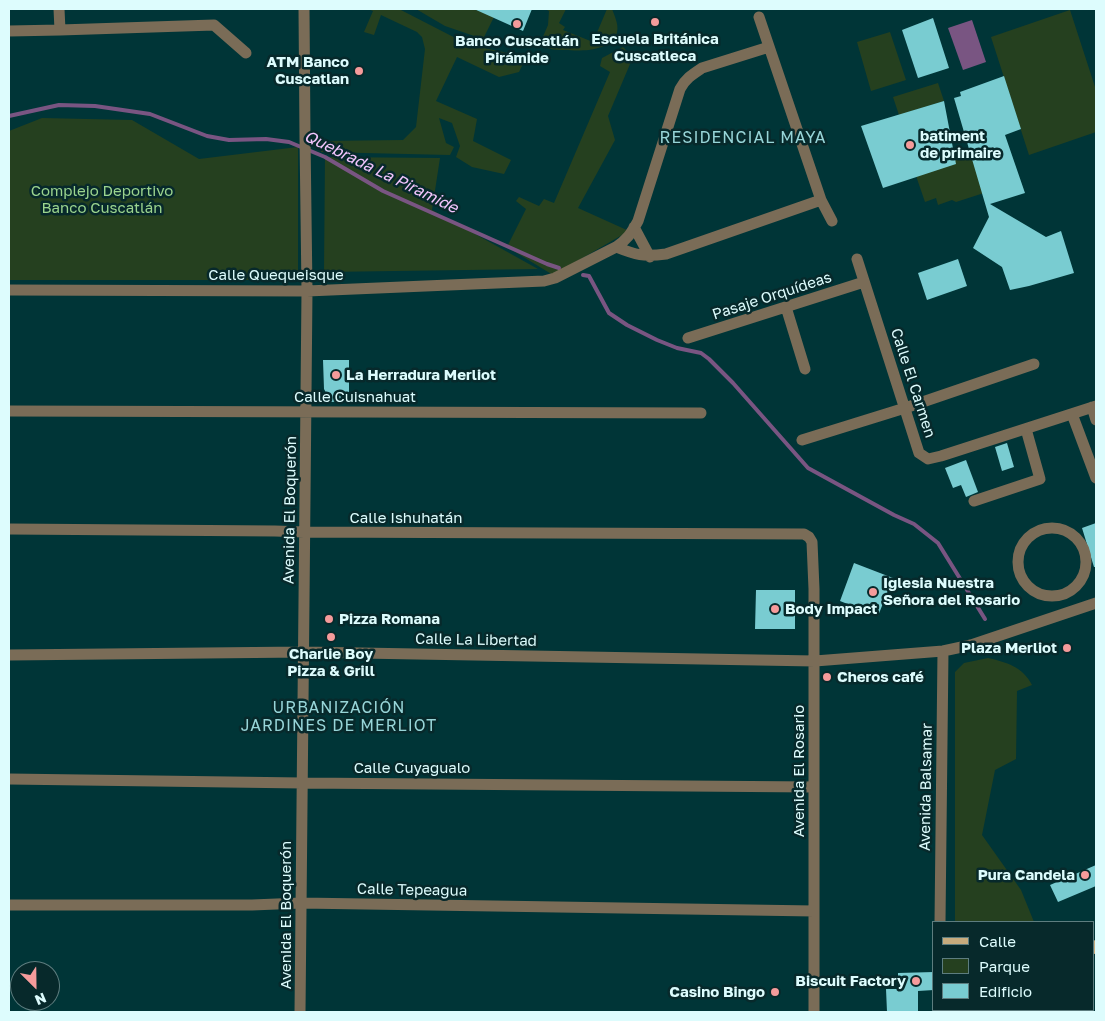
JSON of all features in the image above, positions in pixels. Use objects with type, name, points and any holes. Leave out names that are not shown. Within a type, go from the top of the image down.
[{"type":"street","points":[[59,9],[60,30]]},
{"type":"street","name":"Avenida El Boquerón","points":[[300,1012],[304,532],[307,412],[304,9]]},
{"type":"street","points":[[759,17],[821,200],[832,221]]},
{"type":"street","points":[[9,31],[214,24],[246,52]]},
{"type":"street","name":"Calle Quequeisque","points":[[9,290],[307,291],[544,281],[555,278],[616,247],[630,236],[638,221],[677,98],[684,82],[702,68],[769,48]]},
{"type":"street","points":[[616,247],[633,254],[650,257],[666,254],[821,200]]},
{"type":"street","points":[[634,227],[650,257]]},
{"type":"street","name":"Calle El Carmen","points":[[858,259],[919,453],[928,459],[1094,407]]},
{"type":"street","name":"Pasaje Orquídeas","points":[[688,338],[864,282]]},
{"type":"street","points":[[786,307],[806,369]]},
{"type":"street","points":[[802,440],[905,408],[1034,364]]},
{"type":"street","points":[[1094,407],[1096,420]]},
{"type":"street","name":"Calle Cuisnahuat","points":[[9,410],[701,413]]},
{"type":"street","points":[[1072,414],[1096,478]]},
{"type":"street","points":[[974,501],[1040,480],[1026,429]]},
{"type":"street","name":"Calle Ishuhatán","points":[[9,529],[804,534]]},
{"type":"street","points":[[1054,529],[1066,531],[1075,537],[1082,546],[1086,557],[1086,569],[1082,580],[1067,593],[1054,596],[1043,595],[1025,583],[1020,573],[1018,562],[1020,551],[1034,534],[1054,529]]},
{"type":"street","name":"Avenida El Rosario","points":[[804,534],[809,537],[813,548],[815,661],[814,1012]]},
{"type":"street","points":[[1067,593],[1073,610]]},
{"type":"street","name":"Calle La Libertad","points":[[9,655],[303,652],[815,661],[943,651],[971,644],[1096,603]]},
{"type":"street","name":"Avenida Balsamar","points":[[940,921],[943,651]]},
{"type":"street","name":"Calle Cuyagualo","points":[[9,779],[814,787]]},
{"type":"street","name":"Calle Tepeagua","points":[[9,905],[252,905],[302,903],[814,911]]},
{"type":"green space","points":[[368,9],[399,9],[469,45],[518,55],[523,64],[519,72],[499,77],[457,57],[436,101],[477,119],[473,141],[511,160],[504,174],[472,167],[456,157],[460,146],[452,123],[439,118],[446,143],[454,147],[450,155],[321,152],[321,141],[403,140],[416,127],[425,49],[422,37],[417,32],[381,15],[374,35],[364,32],[373,11]]},
{"type":"green space","points":[[416,9],[474,9],[494,17],[483,39],[445,26]]},
{"type":"green space","points":[[545,9],[566,9],[559,23],[565,27],[563,30],[593,42],[607,9],[612,9],[617,22],[616,35],[606,45],[593,49],[556,50],[542,46],[542,39],[548,25],[549,11]]},
{"type":"green space","points":[[1070,10],[1096,90],[1096,132],[1029,155],[991,37]]},
{"type":"green space","points":[[890,32],[906,80],[871,91],[857,42]]},
{"type":"green space","points":[[623,47],[633,57],[608,116],[615,140],[578,208],[629,231],[553,275],[507,247],[526,209],[516,201],[519,197],[539,206],[544,199],[554,203],[610,72],[600,66],[602,58]]},
{"type":"green space","points":[[938,83],[944,101],[899,115],[893,97]]},
{"type":"green space","name":"Complejo Deportivo Banco Cuscatlán","points":[[42,118],[132,120],[199,159],[298,147],[298,280],[9,280],[9,131]]},
{"type":"green space","points":[[973,150],[987,192],[956,202],[952,200],[938,205],[936,198],[925,202],[914,170]]},
{"type":"green space","points":[[325,157],[440,158],[432,210],[538,269],[324,272]]},
{"type":"green space","points":[[988,658],[1001,661],[1019,670],[1032,685],[1017,691],[1016,759],[995,770],[982,835],[1021,890],[1034,921],[955,921],[955,672],[964,663]]},
{"type":"shaded area","points":[[972,20],[986,62],[963,70],[948,28]]},
{"type":"building","name":"Banco Cuscatlán Pirámide","points":[[474,9],[532,9],[523,31]]},
{"type":"building","points":[[933,18],[949,68],[918,78],[902,30]]},
{"type":"building","points":[[1004,76],[1021,129],[1005,135],[1025,193],[990,204],[1046,237],[1061,231],[1074,273],[1010,290],[1002,267],[973,248],[989,217],[954,98],[961,96],[960,92]]},
{"type":"building","name":"batiment de primaire","points":[[944,101],[956,164],[883,188],[861,126]]},
{"type":"building","points":[[958,259],[967,286],[927,300],[918,273]]},
{"type":"building","name":"La Herradura Merliot","points":[[323,360],[349,360],[349,401],[331,402],[324,389]]},
{"type":"building","points":[[1007,443],[1014,467],[1002,471],[995,447]]},
{"type":"building","points":[[966,460],[978,492],[966,497],[961,485],[953,488],[945,468]]},
{"type":"building","points":[[1096,523],[1096,567],[1094,567],[1082,528]]},
{"type":"building","points":[[854,563],[893,578],[878,616],[840,601]]},
{"type":"building","name":"Body Impact","points":[[756,590],[795,590],[795,629],[755,629]]},
{"type":"building","name":"Pura Candela","points":[[1096,865],[1096,886],[1058,902],[1050,885]]},
{"type":"building","points":[[932,972],[932,990],[918,991],[918,1012],[887,1012],[886,989],[898,989],[898,973]]},
{"type":"waterway","name":"Quebrada La Piramide","points":[[9,116],[59,105],[95,106],[150,114],[207,136],[229,140],[266,139],[289,142],[325,157],[383,191],[559,268]]},
{"type":"waterway","points":[[583,275],[589,276],[609,313],[627,325],[657,340],[677,348],[701,353],[709,359],[733,383],[808,468],[914,524],[938,543],[985,619]]},
{"type":"place","name":"Escuela Británica Cuscatleca","points":[[655,22]]},
{"type":"place","name":"Banco Cuscatlán Pirámide","points":[[517,24]]},
{"type":"place","name":"ATM Banco Cuscatlan","points":[[359,71]]},
{"type":"place","name":"batiment de primaire","points":[[910,145]]},
{"type":"place","name":"La Herradura Merliot","points":[[336,375]]},
{"type":"place","name":"Iglesia Nuestra Señora del Rosario","points":[[873,592]]},
{"type":"place","name":"Body Impact","points":[[775,609]]},
{"type":"place","name":"Pizza Romana","points":[[329,619]]},
{"type":"place","name":"Charlie Boy Pizza & Grill","points":[[331,637]]},
{"type":"place","name":"Plaza Merliot","points":[[1067,648]]},
{"type":"place","name":"Cheros café","points":[[827,677]]},
{"type":"place","name":"Pura Candela","points":[[1085,875]]},
{"type":"place","name":"Biscuit Factory","points":[[916,981]]},
{"type":"place","name":"Casino Bingo","points":[[775,992]]},
{"type":"district","name":"RESIDENCIAL MAYA","points":[[743,138]]},
{"type":"district","name":"URBANIZACIÓN JARDINES DE MERLIOT","points":[[339,717]]}]
